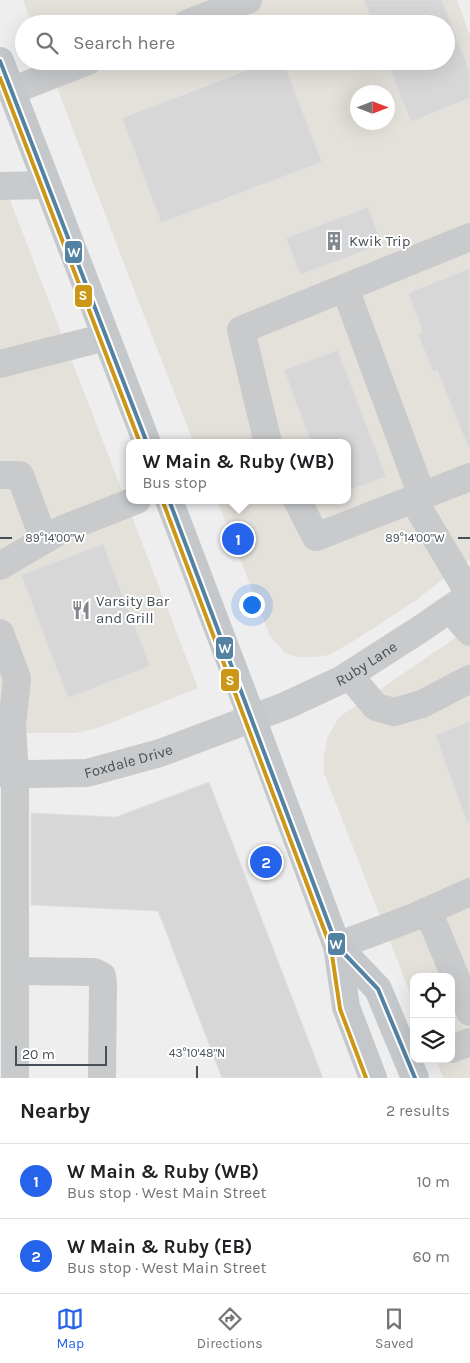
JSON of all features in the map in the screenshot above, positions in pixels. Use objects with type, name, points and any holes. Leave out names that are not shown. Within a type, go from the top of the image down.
[{"type":"main road","points":[[0,61],[144,439]]},
{"type":"main road","points":[[170,504],[337,946],[346,1007],[373,1078]]},
{"type":"main road","points":[[337,946],[378,989],[416,1067]]},
{"type":"street","points":[[209,15],[248,0]]},
{"type":"street","points":[[12,90],[64,70]]},
{"type":"street","points":[[0,186],[47,185]]},
{"type":"street","points":[[267,439],[241,330],[470,237]]},
{"type":"street","points":[[345,288],[418,498],[460,602],[470,632]]},
{"type":"street","points":[[0,364],[106,337]]},
{"type":"street","points":[[0,475],[20,475],[44,540]]},
{"type":"street","points":[[299,504],[316,537],[470,478]]},
{"type":"street","points":[[0,566],[63,529],[127,504]]},
{"type":"street","name":"Ruby Lane","points":[[252,718],[285,706],[341,680],[460,602]]},
{"type":"street","points":[[0,633],[6,667],[17,678],[8,774],[16,971],[15,1078]]},
{"type":"street","points":[[349,675],[376,707],[394,712],[422,704],[470,680]]},
{"type":"street","name":"Foxdale Drive","points":[[8,774],[87,773],[160,752],[252,718]]},
{"type":"street","points":[[337,946],[428,911],[470,892]]},
{"type":"street","points":[[428,911],[470,1012]]},
{"type":"street","points":[[16,971],[94,972],[102,976],[104,984],[102,1078]]},
{"type":"street","points":[[455,1048],[470,1042]]},
{"type":"shaded area","points":[[23,0],[457,0],[470,36],[470,560],[415,601],[329,655],[297,657],[285,653],[270,636],[219,504],[351,504],[351,439],[192,439],[50,70],[455,70],[455,15],[29,15]]},
{"type":"shaded area","points":[[0,174],[198,688],[98,728],[75,733],[0,733]]},
{"type":"shaded area","points":[[470,628],[470,1078],[443,1078],[437,1063],[455,1063],[455,973],[410,973],[410,993],[324,773],[327,738],[339,717]]},
{"type":"building","points":[[364,0],[442,0],[448,15],[370,15]]},
{"type":"building","points":[[455,33],[470,72],[470,98],[411,122],[391,70],[455,70]]},
{"type":"building","points":[[247,70],[286,70],[322,162],[161,223],[122,118]]},
{"type":"building","name":"Kwik Trip","points":[[368,207],[382,244],[300,275],[286,238]]},
{"type":"building","name":"Kwik Trip","points":[[470,268],[469,449],[437,370],[433,372],[418,334],[423,332],[408,293]]},
{"type":"building","points":[[338,350],[386,477],[351,490],[351,439],[310,439],[284,370]]},
{"type":"building","points":[[103,544],[150,666],[68,698],[21,575]]},
{"type":"building","points":[[470,721],[470,822],[467,822],[435,735]]},
{"type":"building","points":[[209,782],[323,1078],[222,1078],[158,911],[31,905],[31,813],[116,817]]},
{"type":"transit line","name":"W","points":[[0,61],[145,439]]},
{"type":"transit line","name":"S","points":[[0,78],[138,439]]},
{"type":"transit line","name":"S","points":[[164,504],[331,948],[340,1009],[366,1078]]},
{"type":"transit line","name":"W","points":[[171,504],[337,946],[378,989],[415,1078]]},
{"type":"place","name":"Kwik Trip","points":[[334,241]]},
{"type":"place","name":"W Main & Ruby (WB)","points":[[238,539]]},
{"type":"place","name":"Varsity Bar and Grill","points":[[81,610]]},
{"type":"place","name":"W Main & Ruby (EB)","points":[[266,862]]}]
